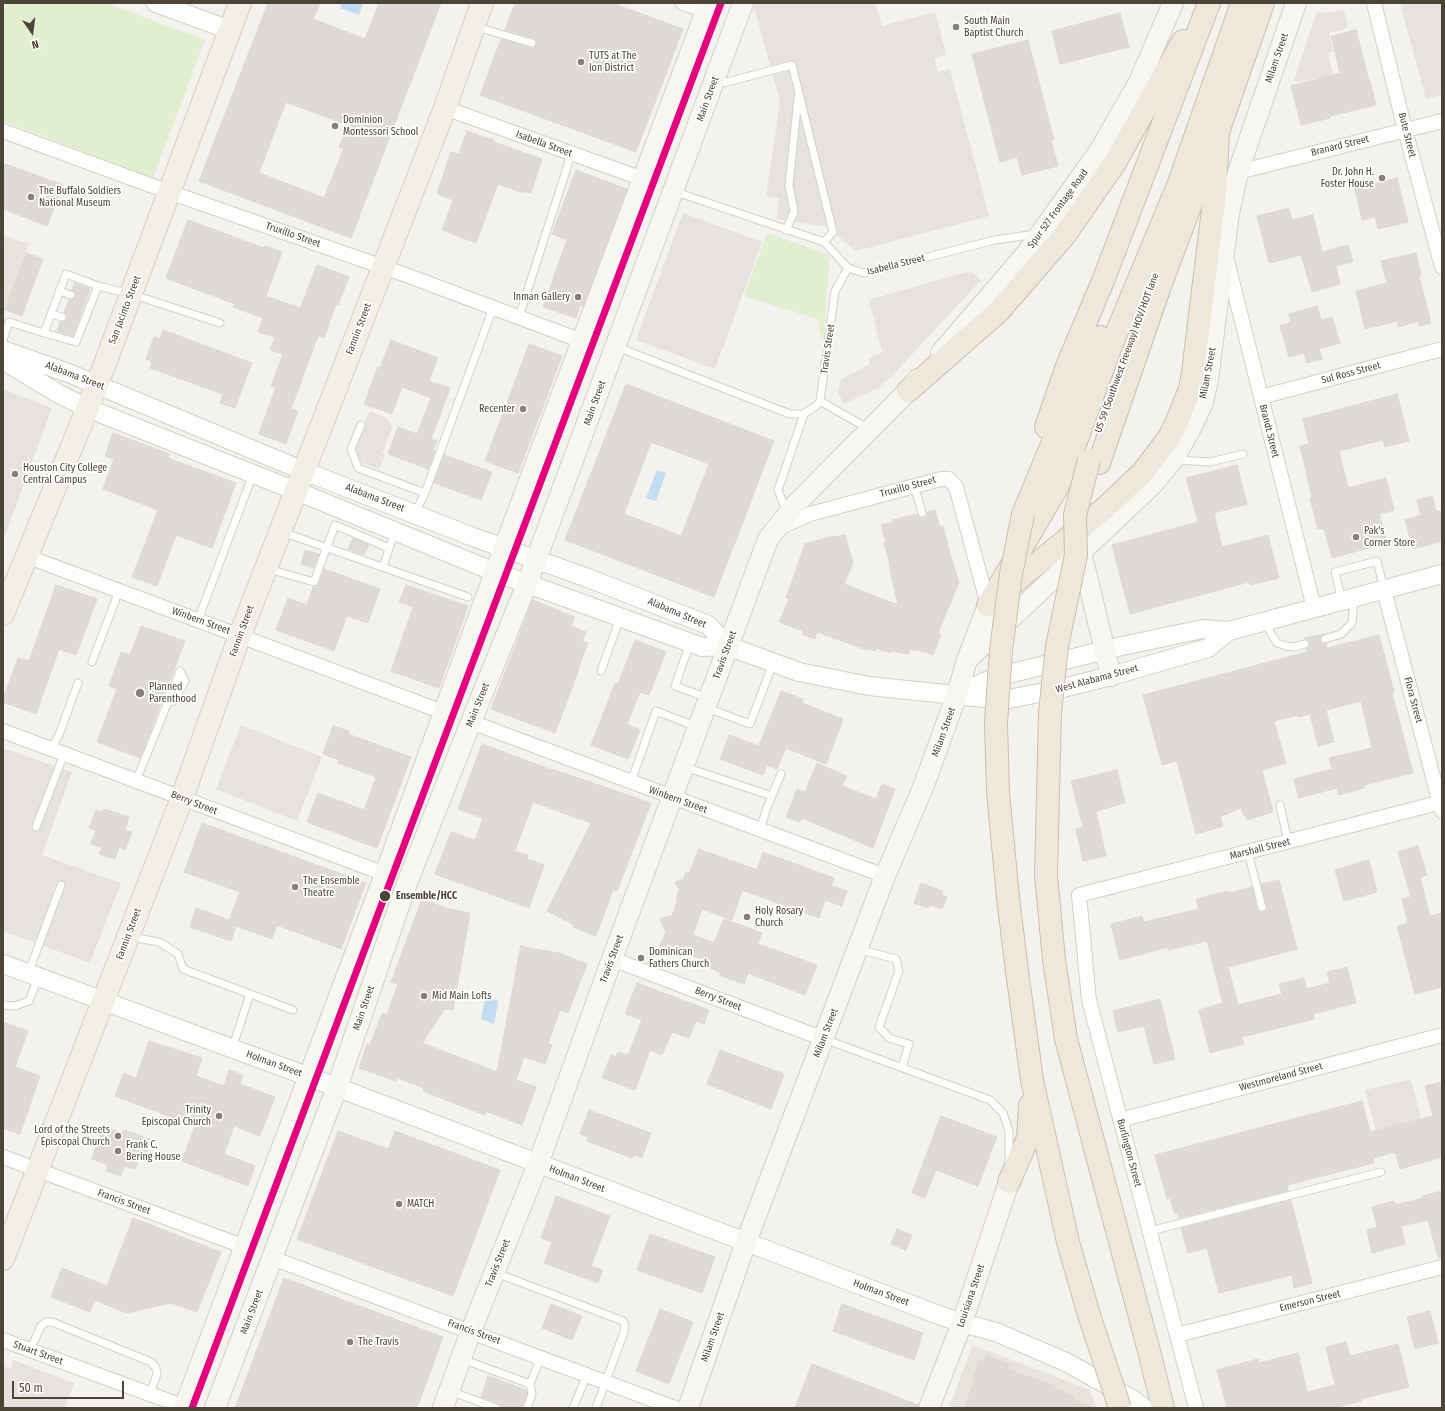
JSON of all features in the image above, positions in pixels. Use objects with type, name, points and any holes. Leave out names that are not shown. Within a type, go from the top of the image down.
[{"type":"highway","points":[[908,391],[998,312],[1065,235],[1115,163],[1204,3]]},
{"type":"highway","points":[[1120,1408],[1089,1315],[1068,1242],[1032,1080],[1008,898],[998,792],[996,723],[1001,650],[1011,574],[1023,514],[1054,422],[1067,366],[1106,274],[1209,3]]},
{"type":"highway","points":[[1054,422],[1103,332],[1162,187],[1232,3]]},
{"type":"highway","name":"US 59 (Southwest Freeway) HOV/HOT lane","points":[[1163,1408],[1066,1039],[1054,960],[1046,875],[1050,713],[1057,646],[1079,553],[1074,515],[1094,462],[1102,416],[1180,212],[1179,183],[1242,3]]},
{"type":"highway","points":[[1094,462],[1218,132],[1263,3]]},
{"type":"highway","points":[[988,605],[1106,507],[1143,472],[1170,436],[1190,389],[1193,372],[1215,194],[1218,132]]},
{"type":"highway","points":[[988,605],[1058,486],[1072,455],[1111,346],[1179,183]]},
{"type":"highway","points":[[1009,1182],[1028,1138],[1032,1080]]},
{"type":"main road","name":"San Jacinto Street","points":[[3,614],[97,384],[240,3]]},
{"type":"main road","name":"Fannin Street","points":[[3,1259],[182,798],[240,635],[445,108],[482,3]]},
{"type":"main road","name":"Main Street","points":[[215,1408],[337,1087],[408,883],[470,722],[527,584],[743,3]]},
{"type":"main road","name":"Spur 527 Frontage Road","points":[[908,391],[1026,254],[1100,150],[1139,82],[1173,3]]},
{"type":"main road","name":"Milam Street","points":[[967,660],[1152,485],[1173,460],[1189,432],[1203,403],[1212,356],[1229,213],[1238,172],[1296,3]]},
{"type":"main road","points":[[184,1407],[385,874],[443,712],[707,7]]},
{"type":"main road","name":"Travis Street","points":[[446,1399],[471,1331],[538,1164],[612,959],[768,539],[796,504],[908,391]]},
{"type":"main road","points":[[1079,553],[1106,650],[1111,676]]},
{"type":"main road","name":"Milam Street","points":[[688,1408],[746,1242],[885,876],[924,785],[958,694],[967,660],[988,605]]},
{"type":"main road","name":"Louisiana Street","points":[[929,1408],[962,1323],[1009,1182]]},
{"type":"street","points":[[156,3],[230,30]]},
{"type":"street","points":[[683,3],[707,7]]},
{"type":"street","name":"Bute Street","points":[[1374,3],[1405,130],[1442,267]]},
{"type":"street","name":"Isabella Street","points":[[445,108],[643,179]]},
{"type":"street","name":"Branard Street","points":[[1238,172],[1442,121]]},
{"type":"street","name":"Truxillo Street","points":[[3,131],[169,192],[383,267],[582,341]]},
{"type":"street","name":"Brandt Street","points":[[1225,254],[1314,608]]},
{"type":"street","name":"Sul Ross Street","points":[[1260,397],[1442,349]]},
{"type":"street","name":"Alabama Street","points":[[3,350],[97,384],[304,471],[504,549],[588,578],[708,625],[728,646]]},
{"type":"street","name":"Alabama Street","points":[[3,360],[57,393],[87,408],[296,491],[392,539],[495,572],[702,647],[728,646]]},
{"type":"street","name":"Truxillo Street","points":[[768,539],[785,524],[810,514],[941,479],[949,479],[956,487],[988,605]]},
{"type":"street","name":"Winbern Street","points":[[26,556],[443,712]]},
{"type":"street","name":"West Alabama Street","points":[[958,694],[996,677],[1106,650],[1203,629],[1228,631],[1442,574]]},
{"type":"street","name":"Flora Street","points":[[1384,590],[1441,805]]},
{"type":"street","name":"West Alabama Street","points":[[728,646],[799,672],[869,686],[958,694],[1003,700],[1055,690],[1111,676],[1208,648],[1228,631]]},
{"type":"street","name":"Winbern Street","points":[[470,722],[885,876]]},
{"type":"street","name":"Berry Street","points":[[3,731],[385,874]]},
{"type":"street","name":"Marshall Street","points":[[1078,895],[1441,805]]},
{"type":"street","name":"Burlington Street","points":[[1078,895],[1089,1000],[1196,1408]]},
{"type":"street","name":"Berry Street","points":[[612,959],[824,1039]]},
{"type":"street","name":"Holman Street","points":[[3,964],[337,1087],[962,1323],[996,1332],[1044,1352],[1132,1399],[1144,1408]]},
{"type":"street","name":"Westmoreland Street","points":[[1120,1120],[1442,1035]]},
{"type":"street","name":"Francis Street","points":[[3,1157],[245,1247]]},
{"type":"street","name":"Francis Street","points":[[272,1258],[675,1408]]},
{"type":"street","name":"Emerson Street","points":[[1177,1335],[1442,1267]]},
{"type":"street","name":"Stuart Street","points":[[3,1340],[184,1407]]},
{"type":"lane","points":[[474,27],[532,43]]},
{"type":"lane","points":[[714,82],[723,83],[792,65],[833,232],[824,242]]},
{"type":"lane","points":[[786,230],[794,212],[790,185],[799,92]]},
{"type":"lane","points":[[519,317],[565,174],[570,153]]},
{"type":"lane","points":[[673,191],[824,242],[848,268]]},
{"type":"lane","name":"Isabella Street","points":[[848,268],[864,273],[995,240],[1040,233]]},
{"type":"lane","name":"Travis Street","points":[[820,401],[836,291],[848,268]]},
{"type":"lane","points":[[44,333],[66,274],[98,286],[131,294],[220,323]]},
{"type":"lane","points":[[3,340],[9,322],[76,342],[80,324],[89,302],[98,286]]},
{"type":"lane","points":[[59,291],[71,295]]},
{"type":"lane","points":[[415,514],[425,492],[493,308]]},
{"type":"lane","points":[[51,314],[62,317]]},
{"type":"lane","points":[[615,347],[790,414],[804,414],[816,406],[820,401],[869,429]]},
{"type":"lane","points":[[787,514],[778,490],[804,414]]},
{"type":"lane","points":[[361,425],[351,449],[358,468],[425,492]]},
{"type":"lane","points":[[1173,460],[1210,462],[1243,454]]},
{"type":"lane","points":[[198,620],[253,473]]},
{"type":"lane","points":[[914,486],[922,513]]},
{"type":"lane","points":[[266,569],[314,582],[335,525],[392,539],[383,567]]},
{"type":"lane","points":[[280,531],[468,597]]},
{"type":"lane","points":[[1325,639],[1341,634],[1352,623],[1348,599],[1335,572],[1377,561],[1384,590]]},
{"type":"lane","points":[[92,662],[119,590]]},
{"type":"lane","points":[[601,671],[620,617]]},
{"type":"lane","points":[[1264,622],[1277,643],[1294,647],[1305,644]]},
{"type":"lane","points":[[690,642],[675,686],[750,724],[774,662]]},
{"type":"lane","points":[[168,702],[174,702],[185,681],[180,671],[174,686]]},
{"type":"lane","points":[[51,749],[59,735],[78,683]]},
{"type":"lane","points":[[136,781],[171,695]]},
{"type":"lane","points":[[631,782],[656,711],[698,728]]},
{"type":"lane","points":[[36,827],[64,754]]},
{"type":"lane","points":[[684,766],[772,796]]},
{"type":"lane","points":[[760,830],[781,774]]},
{"type":"lane","points":[[1280,805],[1288,842]]},
{"type":"lane","points":[[1248,852],[1262,907]]},
{"type":"lane","points":[[3,1004],[15,1006],[29,1000],[33,976],[60,885]]},
{"type":"lane","points":[[128,936],[159,942],[178,954],[183,969],[294,1010]]},
{"type":"lane","points":[[858,948],[896,959],[899,971],[879,1027],[889,1038],[909,1044],[902,1067]]},
{"type":"lane","points":[[232,1049],[250,994]]},
{"type":"lane","points":[[824,1039],[990,1100],[1003,1113],[1008,1131],[1009,1182]]},
{"type":"lane","points":[[1150,1231],[1382,1172]]},
{"type":"lane","points":[[494,1273],[623,1321],[625,1325],[624,1332],[596,1408]]},
{"type":"lane","points":[[30,1350],[42,1326],[46,1322],[52,1322],[151,1362],[156,1368],[157,1374],[150,1394]]},
{"type":"lane","points":[[527,1408],[532,1394],[530,1384],[541,1357]]},
{"type":"lane","points":[[461,1358],[530,1384]]},
{"type":"lane","points":[[573,1408],[587,1375]]},
{"type":"lane","points":[[446,1399],[496,1408]]},
{"type":"shaded area","points":[[753,3],[875,3],[882,26],[935,12],[946,55],[934,58],[938,72],[950,69],[989,216],[856,251],[827,227],[776,219],[779,198],[766,196],[780,102]]},
{"type":"shaded area","points":[[1400,3],[1442,3],[1442,95],[1426,99]]},
{"type":"shaded area","points":[[1344,10],[1348,28],[1329,33],[1333,51],[1328,53],[1336,87],[1325,90],[1322,77],[1299,82],[1294,80],[1317,12],[1322,13]]},
{"type":"shaded area","points":[[683,213],[762,242],[715,369],[636,340]]},
{"type":"shaded area","points":[[3,235],[29,244],[3,317]]},
{"type":"shaded area","points":[[3,242],[24,250],[3,303]]},
{"type":"shaded area","points":[[970,271],[981,280],[892,376],[878,388],[844,404],[838,393],[841,379],[869,365],[869,359],[882,352],[869,300]]},
{"type":"shaded area","name":"Houston City College Central Campus","points":[[3,389],[52,408],[3,541]]},
{"type":"shaded area","points":[[370,411],[387,418],[392,428],[382,454],[385,455],[379,469],[358,462],[352,449]]},
{"type":"shaded area","points":[[241,725],[322,757],[297,821],[216,789]]},
{"type":"shaded area","points":[[3,748],[72,772],[42,855],[121,883],[90,963],[3,931]]},
{"type":"shaded area","points":[[1411,1079],[1421,1119],[1376,1130],[1365,1090]]},
{"type":"shaded area","points":[[973,1345],[1090,1390],[1097,1408],[949,1408]]},
{"type":"shaded area","points":[[13,1360],[74,1383],[65,1408],[3,1408],[3,1366],[11,1369]]},
{"type":"green space","points":[[7,3],[106,3],[205,40],[153,178],[3,121],[3,15]]},
{"type":"green space","points":[[767,233],[830,255],[823,342],[817,319],[744,296]]},
{"type":"water","points":[[342,3],[363,3],[359,15],[340,8]]},
{"type":"water","points":[[657,470],[666,473],[656,501],[646,498]]},
{"type":"water","points":[[486,998],[497,1000],[498,1002],[494,1024],[481,1019]]},
{"type":"building","points":[[268,3],[320,3],[313,19],[365,39],[379,3],[441,3],[351,238],[199,181]],"holes":[[[286,102],[348,125],[339,147],[344,148],[324,198],[259,173]]]},
{"type":"building","name":"TUTS at The Ion District","points":[[515,3],[612,3],[683,29],[636,152],[480,95],[501,39],[531,48],[534,48],[537,45],[537,41],[534,38],[505,30]]},
{"type":"building","points":[[1120,13],[1129,47],[1060,64],[1052,31]]},
{"type":"building","points":[[1356,30],[1376,105],[1330,116],[1330,118],[1301,125],[1291,86],[1340,73],[1331,36]]},
{"type":"building","points":[[1028,40],[1054,140],[1051,140],[1058,166],[1022,175],[1017,157],[1000,162],[972,54]]},
{"type":"building","points":[[467,131],[542,159],[531,193],[523,191],[523,193],[498,184],[476,243],[442,230],[453,200],[437,194],[451,152],[459,154]]},
{"type":"building","name":"The Buffalo Soldiers National Museum","points":[[3,163],[63,185],[47,226],[3,209]]},
{"type":"building","points":[[576,170],[627,189],[583,306],[580,305],[576,318],[543,307],[567,240],[552,234]]},
{"type":"building","points":[[1397,178],[1408,222],[1378,229],[1375,217],[1362,220],[1355,189]]},
{"type":"building","points":[[1289,208],[1292,220],[1313,215],[1322,252],[1348,245],[1353,262],[1336,266],[1340,284],[1312,292],[1301,255],[1269,263],[1257,216]]},
{"type":"building","points":[[188,220],[264,248],[265,246],[282,252],[266,296],[300,308],[317,265],[349,277],[338,305],[336,304],[324,338],[318,336],[291,409],[298,411],[286,444],[259,434],[276,387],[271,386],[283,354],[270,350],[275,337],[258,332],[263,318],[233,307],[235,304],[166,278]]},
{"type":"building","points":[[26,253],[43,259],[22,316],[5,310]]},
{"type":"building","points":[[1416,253],[1421,275],[1419,276],[1431,323],[1419,326],[1418,321],[1398,327],[1397,321],[1365,329],[1356,291],[1387,283],[1381,261]]},
{"type":"building","points":[[75,283],[90,289],[73,336],[57,331],[60,322],[64,322],[67,319],[67,315],[64,313],[69,300],[76,297],[76,294],[72,290]]},
{"type":"building","points":[[1317,306],[1321,320],[1332,317],[1340,343],[1319,349],[1322,359],[1307,363],[1304,353],[1289,357],[1280,326],[1291,322],[1289,314]]},
{"type":"building","points":[[163,330],[252,363],[235,408],[220,403],[223,394],[150,368],[152,361],[146,359],[154,337],[160,339]]},
{"type":"building","points":[[391,340],[438,358],[429,381],[450,388],[431,439],[437,441],[428,469],[388,454],[398,427],[417,434],[431,398],[402,387],[392,414],[364,404],[378,367],[380,368]]},
{"type":"building","name":"Recenter","points":[[529,344],[562,356],[518,473],[485,461]]},
{"type":"building","points":[[626,384],[774,441],[714,597],[565,540]],"holes":[[[651,442],[709,464],[681,536],[624,514]]]},
{"type":"building","points":[[1397,394],[1409,441],[1385,447],[1383,440],[1339,451],[1348,488],[1386,478],[1394,510],[1379,514],[1387,543],[1332,558],[1324,528],[1318,529],[1310,498],[1312,497],[1300,446],[1309,444],[1303,419]]},
{"type":"building","points":[[113,433],[170,454],[168,458],[236,483],[212,548],[176,535],[157,586],[132,577],[158,510],[103,489],[114,459],[105,456]]},
{"type":"building","points":[[444,455],[492,472],[481,500],[434,483]]},
{"type":"building","points":[[1237,465],[1247,504],[1214,513],[1222,547],[1268,535],[1279,578],[1250,585],[1249,582],[1130,614],[1112,545],[1198,522],[1186,478]]},
{"type":"building","points":[[1432,496],[1436,512],[1442,511],[1442,541],[1413,549],[1405,520],[1421,515],[1417,500]]},
{"type":"building","points":[[935,510],[940,527],[943,526],[959,582],[938,633],[941,634],[933,655],[916,649],[915,651],[910,649],[908,654],[891,651],[890,653],[876,648],[875,651],[867,648],[867,650],[817,632],[815,639],[802,634],[803,631],[779,622],[789,599],[786,598],[805,544],[833,536],[845,535],[853,563],[844,584],[898,605],[884,542],[886,542],[881,525],[893,522],[892,520],[917,514],[919,517],[923,518],[926,516],[927,512]]},
{"type":"building","points":[[353,538],[369,545],[364,555],[348,549]]},
{"type":"building","points":[[305,550],[319,554],[314,568],[301,564]]},
{"type":"building","points":[[324,569],[380,589],[368,623],[347,616],[334,651],[276,630],[288,598],[307,605],[313,587],[319,584]]},
{"type":"building","points":[[56,585],[97,599],[76,655],[59,649],[36,714],[3,702],[3,699],[18,658],[29,661]]},
{"type":"building","points":[[406,585],[468,606],[439,688],[391,671],[413,607],[399,602]]},
{"type":"building","points":[[533,600],[575,617],[571,626],[586,632],[582,641],[588,643],[555,733],[491,709]]},
{"type":"building","name":"Planned Parenthood","points":[[141,626],[185,641],[140,758],[97,742],[117,689],[109,686],[121,652],[130,655]]},
{"type":"building","points":[[1324,634],[1321,636],[1320,640],[1322,643],[1326,644],[1327,648],[1379,635],[1394,692],[1392,693],[1413,773],[1364,785],[1364,788],[1339,795],[1337,788],[1299,798],[1294,779],[1332,769],[1329,758],[1372,748],[1361,701],[1326,710],[1334,742],[1318,746],[1310,714],[1298,717],[1298,715],[1274,721],[1286,763],[1262,770],[1273,812],[1247,820],[1241,808],[1220,817],[1223,826],[1196,834],[1177,761],[1162,765],[1143,695],[1307,652],[1306,649],[1309,647],[1310,643],[1304,638]]},
{"type":"building","points":[[635,640],[666,652],[649,695],[640,692],[627,724],[640,730],[628,759],[591,745],[615,683],[618,684]]},
{"type":"building","points":[[781,691],[803,699],[802,703],[843,719],[826,764],[786,748],[777,769],[767,765],[763,775],[720,759],[729,735],[759,746]]},
{"type":"building","points":[[333,726],[349,731],[348,734],[411,757],[377,848],[307,822],[318,793],[364,810],[376,777],[338,763],[339,760],[323,754]]},
{"type":"building","points":[[482,744],[552,770],[651,803],[617,891],[613,890],[596,936],[573,927],[574,925],[547,911],[591,823],[533,802],[515,851],[528,855],[527,859],[544,865],[529,908],[435,874],[451,832],[475,840],[483,818],[458,809]]},
{"type":"building","points":[[817,763],[847,776],[842,786],[876,799],[882,784],[895,789],[873,848],[802,818],[800,822],[786,817],[797,789],[805,792]]},
{"type":"building","points":[[1117,770],[1125,803],[1096,811],[1106,856],[1083,861],[1076,829],[1083,827],[1071,781]]},
{"type":"building","points":[[104,809],[129,817],[125,830],[132,832],[125,850],[119,847],[115,859],[99,854],[102,848],[91,844],[96,831],[89,828],[96,810],[103,812]]},
{"type":"building","name":"The Ensemble Theatre","points":[[202,823],[366,883],[341,949],[277,925],[272,939],[236,926],[231,941],[190,927],[196,908],[229,920],[240,892],[184,872]]},
{"type":"building","points":[[1418,846],[1427,875],[1420,877],[1430,916],[1442,913],[1442,987],[1415,994],[1397,926],[1408,923],[1402,899],[1411,897],[1398,852]]},
{"type":"building","points":[[699,849],[757,870],[763,852],[834,878],[831,886],[847,891],[842,906],[825,900],[819,918],[742,890],[732,920],[702,909],[693,935],[714,943],[724,919],[762,933],[758,944],[817,965],[805,995],[748,973],[744,984],[721,976],[719,972],[706,966],[708,961],[675,949],[674,954],[659,948],[666,932],[660,919],[672,915],[678,900],[676,899],[679,890],[675,882],[683,879],[686,872],[689,873]]},
{"type":"building","points":[[1369,860],[1377,892],[1344,901],[1335,870]]},
{"type":"building","points":[[1279,880],[1297,949],[1228,967],[1238,1005],[1282,994],[1279,984],[1304,978],[1306,989],[1330,983],[1327,972],[1347,967],[1356,1003],[1313,1014],[1314,1019],[1242,1037],[1244,1044],[1210,1053],[1199,1010],[1223,1003],[1207,941],[1168,950],[1168,947],[1120,960],[1111,924],[1142,916],[1144,922],[1199,909],[1196,899],[1252,887],[1257,909],[1260,912],[1264,912],[1267,909],[1267,906],[1261,884]]},
{"type":"building","points":[[921,883],[943,891],[942,895],[947,897],[942,909],[929,905],[928,908],[914,903]]},
{"type":"building","points":[[422,899],[449,909],[470,913],[453,1010],[445,1009],[422,1043],[497,1072],[521,945],[528,948],[559,953],[587,964],[568,1013],[560,1010],[548,1043],[552,1045],[545,1064],[524,1057],[516,1080],[536,1087],[522,1125],[486,1111],[485,1115],[423,1091],[424,1088],[397,1078],[396,1081],[359,1068],[367,1044],[370,1045],[382,1013],[387,1015],[398,984],[391,982]]},
{"type":"building","points":[[637,983],[709,1010],[704,1024],[696,1021],[689,1038],[672,1032],[662,1055],[650,1050],[635,1090],[602,1078],[611,1055],[616,1057],[618,1052],[628,1055],[642,1020],[625,1014]]},
{"type":"building","points":[[1160,999],[1175,1059],[1154,1064],[1144,1026],[1118,1032],[1113,1011]]},
{"type":"building","points":[[3,1022],[28,1031],[15,1067],[40,1076],[20,1134],[3,1128]]},
{"type":"building","name":"Trinity Episcopal Church","points":[[149,1041],[202,1058],[196,1076],[224,1086],[229,1070],[243,1075],[240,1084],[275,1097],[260,1136],[234,1126],[224,1154],[255,1166],[248,1186],[182,1161],[195,1126],[115,1096],[124,1073],[136,1078]]},
{"type":"building","points":[[720,1050],[784,1074],[771,1109],[707,1084]]},
{"type":"building","points":[[1442,1082],[1442,1157],[1400,1169],[1395,1152],[1373,1158],[1374,1163],[1287,1185],[1288,1191],[1179,1218],[1178,1214],[1175,1214],[1170,1198],[1167,1199],[1155,1155],[1362,1101],[1370,1132],[1433,1116],[1425,1086]]},
{"type":"building","points":[[589,1110],[651,1133],[642,1158],[634,1155],[632,1158],[587,1141],[588,1137],[580,1134]]},
{"type":"building","points":[[941,1116],[997,1137],[978,1186],[936,1170],[925,1198],[912,1193]]},
{"type":"building","name":"Frank C. Bering House","points":[[103,1126],[122,1133],[124,1130],[152,1140],[147,1152],[142,1150],[135,1169],[124,1166],[121,1176],[106,1171],[108,1165],[92,1159]]},
{"type":"building","name":"MATCH","points":[[338,1131],[388,1149],[395,1131],[500,1170],[453,1296],[297,1239]]},
{"type":"building","points":[[1442,1191],[1442,1257],[1438,1257],[1428,1220],[1401,1226],[1405,1244],[1372,1253],[1367,1230],[1377,1227],[1372,1207],[1394,1201],[1395,1205],[1423,1198],[1422,1196]]},
{"type":"building","points":[[556,1196],[610,1216],[591,1266],[603,1270],[598,1283],[544,1263],[552,1242],[541,1238]]},
{"type":"building","points":[[1291,1200],[1312,1283],[1294,1288],[1292,1275],[1219,1293],[1207,1248],[1188,1253],[1181,1228]]},
{"type":"building","points":[[133,1218],[221,1252],[197,1312],[171,1303],[126,1313],[95,1300],[90,1312],[51,1297],[62,1268],[107,1286]]},
{"type":"building","points":[[897,1229],[912,1235],[906,1250],[891,1244]]},
{"type":"building","points":[[650,1234],[715,1257],[702,1293],[637,1270]]},
{"type":"building","name":"The Travis","points":[[284,1278],[443,1337],[417,1408],[235,1408]]},
{"type":"building","points":[[551,1304],[582,1316],[572,1340],[542,1328]]},
{"type":"building","points":[[842,1304],[923,1333],[914,1360],[833,1331]]},
{"type":"building","points":[[660,1309],[693,1322],[669,1384],[636,1371]]},
{"type":"building","points":[[1430,1311],[1438,1343],[1415,1349],[1407,1317]]},
{"type":"building","points":[[1346,1342],[1350,1356],[1398,1344],[1409,1387],[1361,1399],[1361,1401],[1334,1408],[1227,1408],[1217,1370],[1258,1359],[1259,1363],[1298,1353],[1307,1392],[1335,1385],[1326,1347]]},
{"type":"building","points":[[986,1356],[1009,1364],[1007,1369],[1055,1386],[1054,1388],[1074,1396],[1073,1399],[1095,1408],[964,1408],[975,1381],[972,1380],[980,1360],[984,1362]]},
{"type":"building","points":[[812,1364],[918,1405],[918,1408],[795,1408]]},
{"type":"building","points":[[488,1376],[526,1390],[527,1394],[522,1408],[501,1408],[498,1403],[481,1397]]},
{"type":"transit line","points":[[192,1408],[721,3]]},
{"type":"place","name":"South Main Baptist Church","points":[[956,27]]},
{"type":"place","name":"TUTS at The Ion District","points":[[581,62]]},
{"type":"place","name":"Dominion Montessori School","points":[[335,126]]},
{"type":"place","name":"Dr. John H. Foster House","points":[[1382,178]]},
{"type":"place","name":"The Buffalo Soldiers National Museum","points":[[31,197]]},
{"type":"place","name":"Inman Gallery","points":[[578,297]]},
{"type":"place","name":"Recenter","points":[[523,409]]},
{"type":"place","name":"Houston City College Central Campus","points":[[15,474]]},
{"type":"place","name":"Pak's Corner Store","points":[[1356,537]]},
{"type":"place","name":"Planned Parenthood","points":[[140,693]]},
{"type":"place","name":"The Ensemble Theatre","points":[[295,887]]},
{"type":"place","name":"Ensemble/HCC","points":[[385,896]]},
{"type":"place","name":"Holy Rosary Church","points":[[747,917]]},
{"type":"place","name":"Dominican Fathers Church","points":[[641,958]]},
{"type":"place","name":"Mid Main Lofts","points":[[424,996]]},
{"type":"place","name":"Trinity Episcopal Church","points":[[219,1116]]},
{"type":"place","name":"Lord of the Streets Episcopal Church","points":[[118,1136]]},
{"type":"place","name":"Frank C. Bering House","points":[[118,1151]]},
{"type":"place","name":"MATCH","points":[[399,1204]]},
{"type":"place","name":"The Travis","points":[[350,1342]]}]
